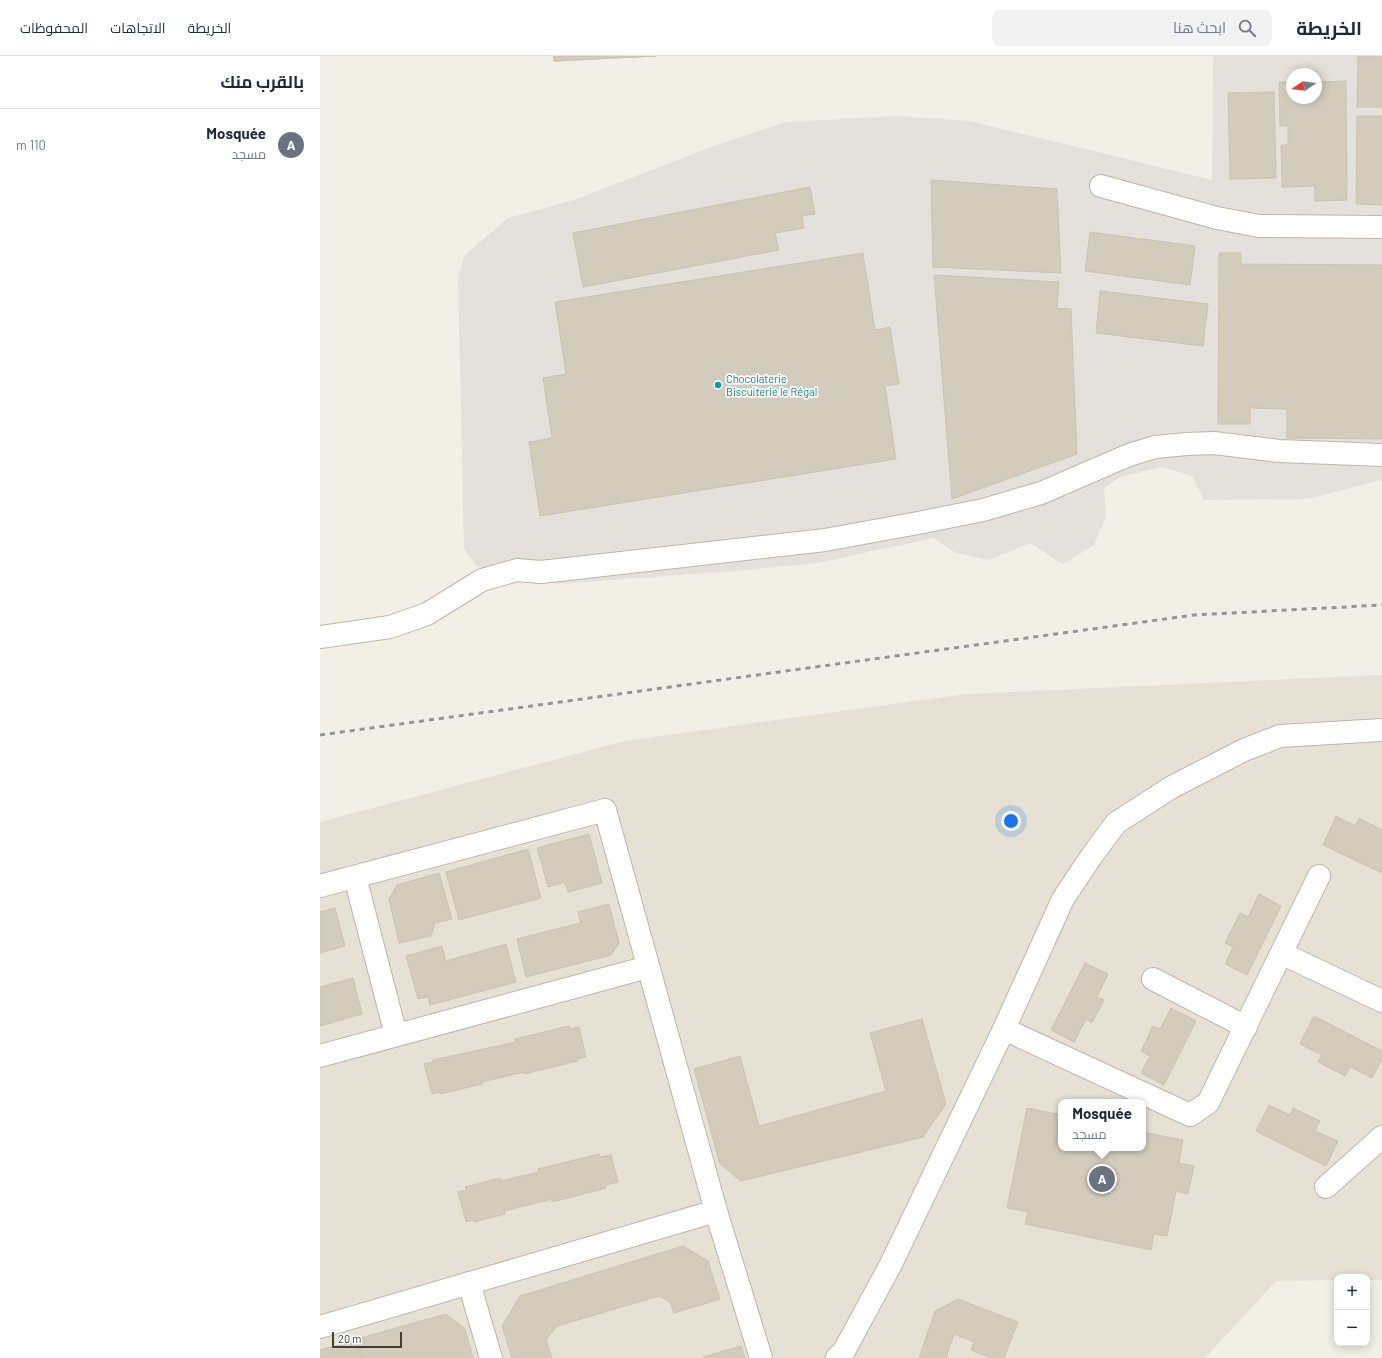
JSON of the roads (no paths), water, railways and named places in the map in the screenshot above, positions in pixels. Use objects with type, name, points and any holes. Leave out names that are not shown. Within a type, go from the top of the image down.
[{"type":"street","points":[[1101,186],[1216,218],[1259,226],[1382,227]]},
{"type":"street","points":[[320,637],[390,627],[428,614],[482,580],[517,570],[541,572],[824,540],[983,510],[1041,493],[1129,455],[1154,448],[1187,444],[1214,444],[1279,451],[1382,455]]},
{"type":"street","points":[[837,1358],[844,1351],[890,1264],[1004,1029],[1063,899],[1116,823],[1172,787],[1244,750],[1280,736],[1382,730]]},
{"type":"street","points":[[320,886],[605,810],[716,1211],[761,1358]]},
{"type":"street","points":[[1004,1029],[1190,1115],[1208,1103],[1319,876]]},
{"type":"street","points":[[355,877],[396,1035]]},
{"type":"street","points":[[1282,954],[1382,1001]]},
{"type":"street","points":[[320,1056],[648,967]]},
{"type":"street","points":[[1153,979],[1246,1027]]},
{"type":"street","points":[[1326,1187],[1382,1137]]},
{"type":"street","points":[[320,1327],[716,1211]]},
{"type":"street","points":[[469,1283],[491,1358]]},
{"type":"railway","points":[[320,735],[1194,615],[1382,605]]},
{"type":"place","name":"Chocolaterie Biscuiterie le Régal","points":[[718,385]]},
{"type":"place","name":"Mosquée","points":[[1102,1179]]}]
